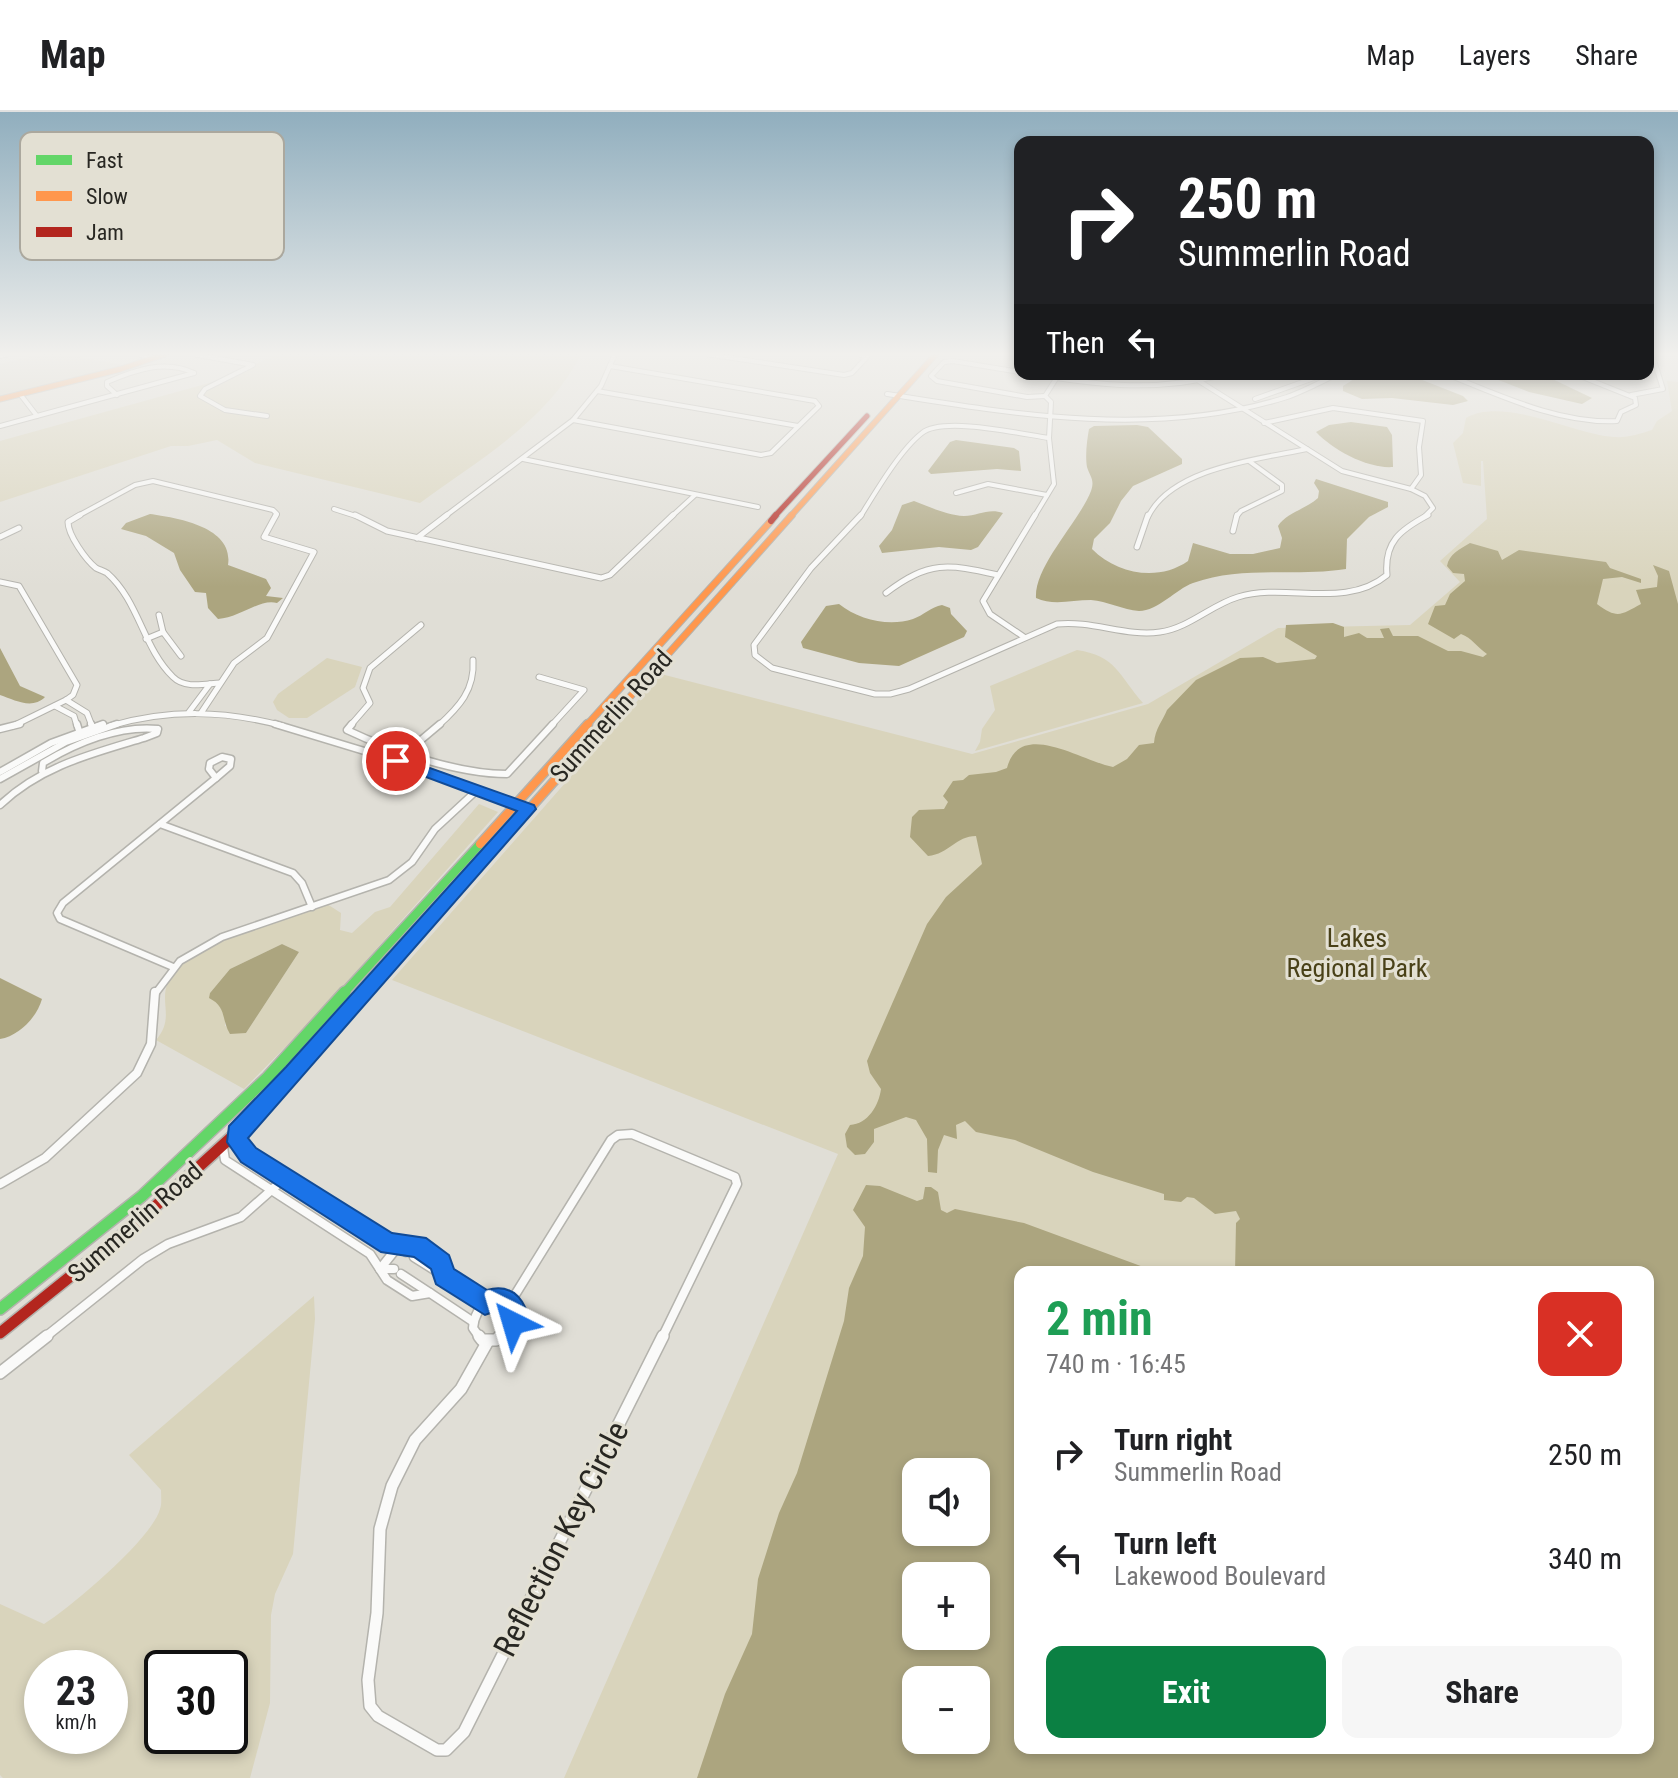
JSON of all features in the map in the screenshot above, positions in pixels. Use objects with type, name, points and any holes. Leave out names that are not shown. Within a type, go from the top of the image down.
[{"type":"main road","name":"Summerlin Road","points":[[0,1309],[105,1228],[199,1145],[268,1077],[857,432]]},
{"type":"main road","name":"Summerlin Road","points":[[0,1333],[119,1239],[223,1147],[528,809],[859,432]]},
{"type":"main road","points":[[223,1147],[230,1126],[353,993],[384,950]]},
{"type":"street","points":[[417,538],[558,432]]},
{"type":"street","points":[[640,432],[767,454],[792,432]]},
{"type":"street","points":[[922,432],[883,480],[859,519],[811,568],[754,645],[755,655],[772,668],[875,694],[890,694],[958,669],[1024,637],[1069,622],[1096,623],[1133,632],[1162,632],[1185,624],[1218,604],[1249,595],[1359,591],[1376,586],[1387,575],[1385,552],[1388,543],[1433,508],[1425,496],[1411,489],[1342,471],[1278,432]]},
{"type":"street","points":[[1004,432],[1049,438]]},
{"type":"street","points":[[1024,637],[985,609],[983,601],[1055,478],[1049,432]]},
{"type":"street","points":[[1411,489],[1422,478],[1419,445],[1421,432]]},
{"type":"street","points":[[1137,547],[1153,507],[1161,497],[1211,472],[1307,449]]},
{"type":"street","points":[[523,459],[758,507]]},
{"type":"street","points":[[1233,531],[1236,516],[1241,511],[1282,491],[1282,485],[1249,461]]},
{"type":"street","points":[[201,713],[234,663],[269,634],[314,555],[311,550],[264,537],[277,514],[273,510],[153,481],[135,485],[68,522],[68,530],[95,567],[107,573],[138,615],[146,639],[177,681],[189,685],[220,683]]},
{"type":"street","points":[[956,493],[988,484],[1047,495]]},
{"type":"street","points":[[334,509],[384,530],[601,578],[610,575],[695,495]]},
{"type":"street","points":[[0,537],[19,528]]},
{"type":"street","points":[[886,593],[910,573],[932,566],[951,565],[998,575]]},
{"type":"street","points":[[0,582],[19,586],[75,679],[76,690],[66,700],[18,725],[0,729]]},
{"type":"street","points":[[159,615],[163,632],[181,656]]},
{"type":"street","points":[[421,625],[370,668],[363,688],[370,703],[347,730],[487,775],[507,774],[584,690],[539,677]]},
{"type":"street","points":[[146,639],[163,632]]},
{"type":"street","points":[[396,761],[438,726],[461,699],[475,676],[473,660]]},
{"type":"street","points":[[189,712],[210,684]]},
{"type":"street","points":[[66,700],[87,713],[93,729]]},
{"type":"street","points":[[55,706],[77,719],[80,734]]},
{"type":"street","points":[[71,713],[80,708]]},
{"type":"street","points":[[2,775],[33,752],[93,729],[189,712],[263,720],[396,761],[528,809]]},
{"type":"street","points":[[0,805],[23,781],[42,771],[144,738],[157,733],[158,729],[140,728],[70,750],[43,763],[42,771]]},
{"type":"street","points":[[2,775],[23,781]]},
{"type":"street","points":[[173,967],[60,919],[57,913],[63,903],[216,778]]},
{"type":"street","points":[[0,1184],[45,1158],[137,1073],[151,1044],[155,992],[173,967],[188,954],[210,942],[380,884],[406,868],[418,856],[435,829],[475,792]]},
{"type":"street","points":[[160,824],[293,873],[302,883],[312,907]]},
{"type":"street","points":[[237,1132],[242,1150],[389,1244],[407,1251],[485,1303]]},
{"type":"street","name":"Reflection Key Circle","points":[[488,1341],[461,1389],[415,1440],[392,1486],[380,1529],[377,1613],[368,1680],[370,1706],[378,1716],[437,1750],[446,1750],[464,1732],[732,1198],[737,1184],[735,1177],[632,1134],[618,1135],[611,1140],[510,1303]]},
{"type":"street","points":[[223,1147],[225,1160],[370,1254],[387,1280],[412,1296],[430,1293]]},
{"type":"street","points":[[0,1373],[143,1259],[168,1244],[241,1217],[285,1178]]},
{"type":"street","points":[[380,1269],[418,1246],[441,1263],[444,1276]]},
{"type":"street","points":[[380,1269],[398,1271],[472,1321],[475,1335],[488,1341],[503,1336],[513,1323],[514,1309],[510,1303],[499,1298],[485,1303],[472,1321]]},
{"type":"green space","points":[[33,432],[517,432],[420,503],[255,463],[217,440],[171,446],[0,502],[0,441]]},
{"type":"green space","name":"Lakes Regional Park","points":[[1463,432],[1589,432],[1619,437],[1645,432],[1678,432],[1678,1778],[564,1778],[838,1154],[392,980],[661,674],[972,754],[1148,704],[1278,628],[1410,625],[1460,582],[1440,561],[1487,519],[1483,461],[1481,486],[1463,483],[1453,443]]},
{"type":"green space","points":[[1077,650],[1109,662],[1143,703],[975,751],[982,729],[995,710],[990,686]]},
{"type":"green space","points":[[327,658],[362,667],[355,687],[307,718],[289,718],[277,710],[273,702],[278,694]]},
{"type":"green space","points":[[479,804],[498,812],[323,1009],[244,1089],[156,1040],[165,1025],[168,982],[178,967],[195,954],[215,943],[327,904],[341,913],[340,930],[352,933],[375,912],[390,907]],"holes":[[[282,944],[299,952],[246,1033],[225,1026],[225,1013],[210,993],[230,969]]]},
{"type":"green space","points":[[314,1296],[315,1319],[293,1554],[275,1594],[271,1615],[270,1703],[250,1778],[3,1778],[0,1775],[0,1604],[44,1624],[90,1588],[142,1537],[160,1509],[161,1490],[129,1455]]},
{"type":"shaded area","points":[[1089,432],[1153,432],[1182,459],[1182,464],[1133,486],[1110,523],[1094,539],[1092,549],[1102,558],[1138,572],[1164,572],[1176,568],[1188,561],[1193,543],[1230,554],[1253,554],[1280,548],[1282,538],[1278,526],[1318,498],[1319,491],[1314,483],[1316,479],[1388,502],[1388,507],[1369,517],[1347,539],[1346,569],[1231,574],[1193,583],[1153,607],[1139,611],[1097,601],[1042,600],[1036,598],[1042,572],[1091,491]]},
{"type":"shaded area","points":[[1316,432],[1390,432],[1393,467],[1373,465],[1352,457]]},
{"type":"shaded area","points":[[956,440],[1014,448],[1019,451],[1021,471],[997,469],[931,474],[928,471],[950,442]]},
{"type":"shaded area","points":[[914,501],[957,515],[993,511],[1003,513],[978,547],[971,550],[939,547],[882,553],[879,546],[892,530],[902,505]]},
{"type":"shaded area","points":[[150,514],[189,522],[213,533],[228,552],[228,565],[266,579],[271,588],[266,596],[283,598],[277,603],[264,603],[218,619],[208,608],[206,593],[195,592],[180,570],[174,553],[146,536],[121,529],[126,523]]},
{"type":"shaded area","name":"Lakes Regional Park","points":[[1470,543],[1498,551],[1502,560],[1519,550],[1606,562],[1610,568],[1641,579],[1641,583],[1622,577],[1603,579],[1597,604],[1615,614],[1641,604],[1636,590],[1657,587],[1658,576],[1653,565],[1669,571],[1678,604],[1678,1778],[697,1778],[725,1694],[752,1634],[758,1579],[779,1513],[797,1473],[844,1321],[849,1288],[863,1256],[865,1227],[853,1210],[866,1185],[880,1186],[917,1201],[923,1199],[925,1187],[931,1187],[938,1192],[941,1210],[947,1213],[955,1209],[1024,1223],[1141,1266],[1014,1266],[1014,1754],[1654,1754],[1654,1266],[1235,1266],[1236,1223],[1240,1219],[1236,1211],[1215,1214],[1194,1198],[1187,1197],[1181,1202],[1164,1200],[1164,1194],[1093,1172],[1015,1140],[976,1132],[965,1121],[956,1125],[957,1139],[944,1135],[938,1150],[937,1173],[928,1172],[927,1139],[916,1120],[906,1117],[874,1129],[874,1142],[865,1154],[855,1155],[847,1147],[845,1134],[850,1125],[872,1113],[878,1101],[881,1089],[870,1073],[867,1061],[927,924],[946,897],[982,864],[976,836],[928,856],[910,837],[912,817],[919,810],[944,809],[948,802],[943,796],[953,781],[1007,768],[1014,754],[1024,746],[1052,746],[1113,767],[1127,759],[1139,745],[1154,743],[1167,710],[1196,680],[1240,658],[1263,657],[1277,663],[1315,659],[1317,656],[1285,637],[1286,625],[1333,623],[1344,627],[1344,637],[1359,633],[1367,638],[1384,638],[1380,629],[1389,628],[1393,636],[1418,636],[1448,651],[1483,657],[1487,654],[1465,636],[1461,634],[1454,639],[1428,624],[1435,606],[1445,605],[1450,594],[1465,581],[1464,574],[1453,573],[1447,566],[1453,555]]},
{"type":"shaded area","points":[[839,604],[865,618],[884,622],[913,619],[942,605],[950,608],[951,614],[967,631],[964,637],[899,666],[859,663],[803,648],[801,642],[826,606]]},
{"type":"shaded area","points":[[0,648],[20,686],[45,697],[29,703],[0,695]]},
{"type":"shaded area","points":[[282,944],[299,952],[246,1033],[230,1034],[219,1005],[209,998],[210,993],[230,969]]},
{"type":"shaded area","points":[[0,978],[42,999],[26,1025],[0,1039]]},
{"type":"traffic: fast","points":[[0,1309],[142,1196],[268,1077],[480,844]]},
{"type":"traffic: slow","points":[[451,897],[867,432]]},
{"type":"traffic: slow","points":[[480,844],[771,521]]},
{"type":"traffic: jam","points":[[771,521],[853,432]]},
{"type":"traffic: jam","points":[[0,1333],[138,1222],[236,1133],[451,897]]},
{"type":"route","points":[[396,761],[528,809],[237,1132],[238,1142],[248,1155],[389,1244],[418,1246],[441,1263],[444,1276],[485,1303],[499,1298],[506,1300],[514,1309],[513,1323]]}]
